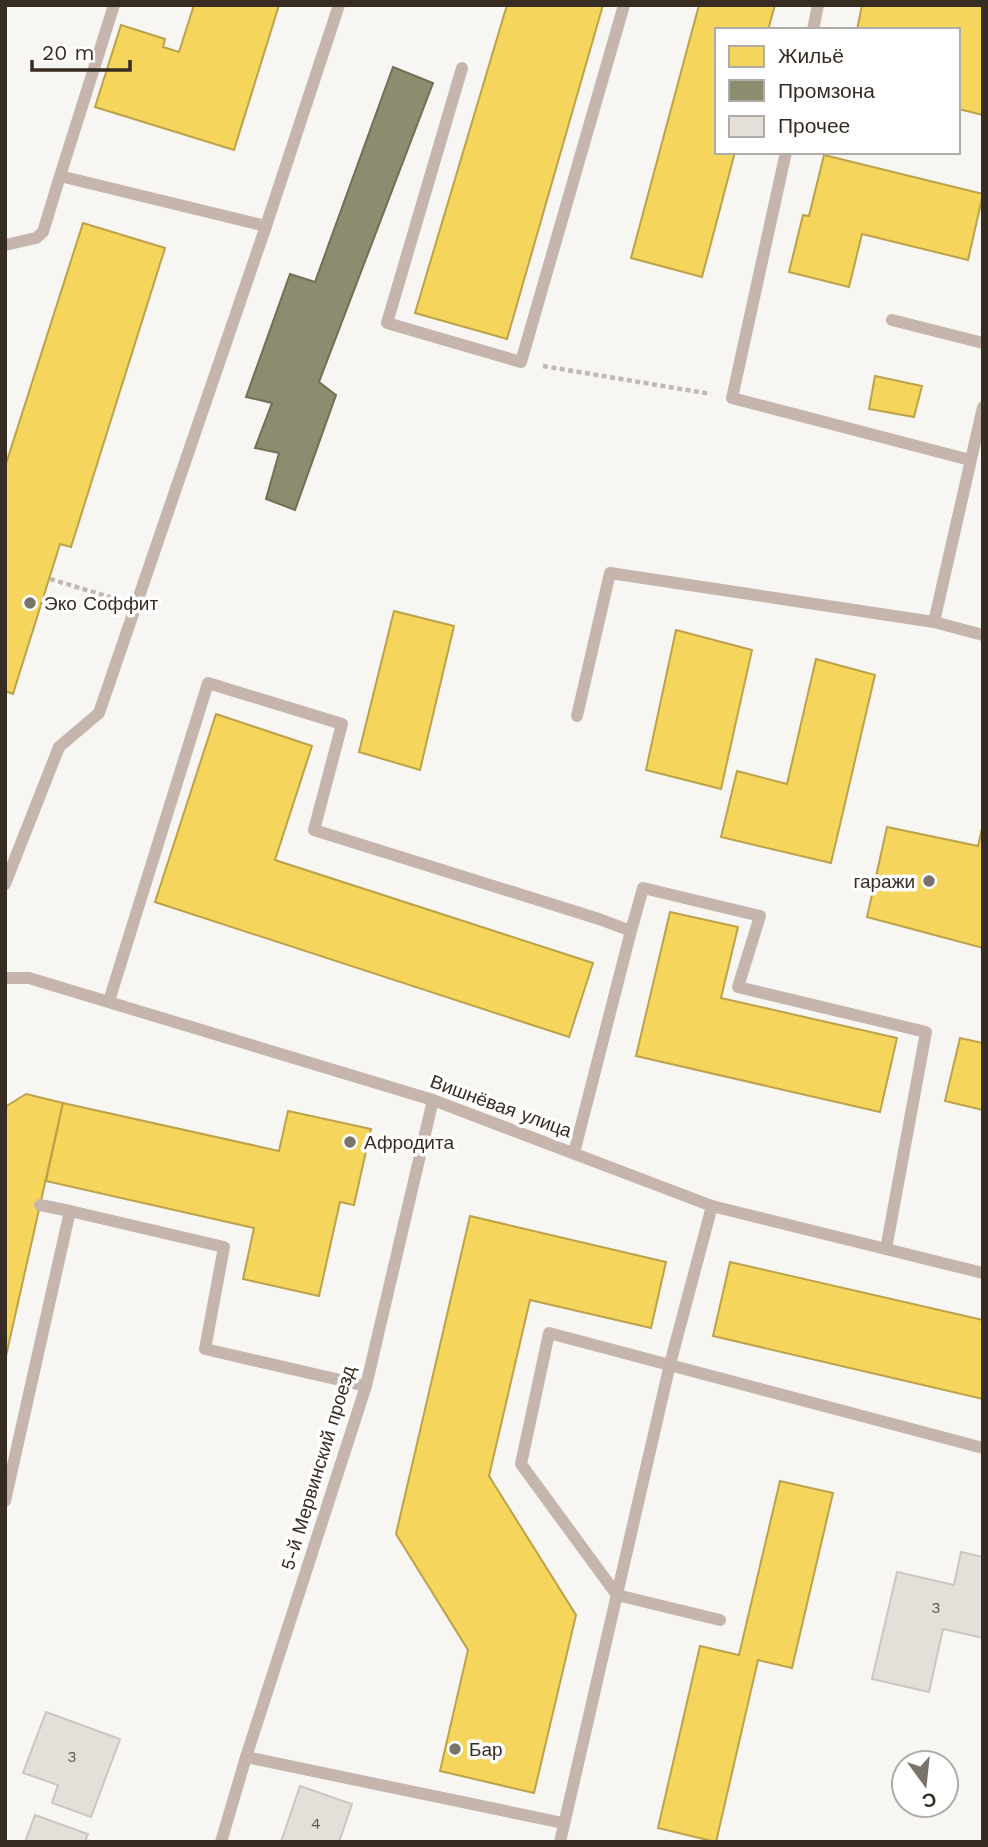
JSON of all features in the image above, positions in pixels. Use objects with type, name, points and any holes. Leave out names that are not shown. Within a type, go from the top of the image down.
[{"type":"lane","points":[[5,246],[36,238],[43,232],[114,5]]},
{"type":"lane","points":[[5,884],[59,747],[99,713],[339,5]]},
{"type":"lane","points":[[462,68],[387,323],[521,362],[624,5]]},
{"type":"lane","points":[[813,28],[818,5]]},
{"type":"lane","points":[[786,154],[732,398],[970,460]]},
{"type":"lane","points":[[60,176],[266,226]]},
{"type":"lane","points":[[892,320],[983,343]]},
{"type":"lane","points":[[934,622],[982,412]]},
{"type":"lane","points":[[577,716],[610,573],[934,622],[983,635]]},
{"type":"lane","points":[[108,1002],[208,682],[342,724],[314,830],[631,931]]},
{"type":"lane","points":[[574,1153],[643,888],[760,916],[738,987],[926,1032],[886,1249]]},
{"type":"lane","name":"Вишнёвая улица","points":[[5,978],[29,978],[433,1100],[712,1206],[983,1273]]},
{"type":"lane","name":"5-й Мервинский проезд","points":[[221,1842],[366,1386],[433,1100]]},
{"type":"lane","points":[[40,1205],[224,1247],[205,1349],[366,1386]]},
{"type":"lane","points":[[560,1842],[670,1364],[712,1206]]},
{"type":"lane","points":[[5,1501],[70,1211]]},
{"type":"lane","points":[[720,1620],[617,1595],[522,1464],[549,1333],[983,1448]]},
{"type":"lane","points":[[246,1757],[564,1824]]},
{"type":"path","points":[[521,362],[732,398]]},
{"type":"path","points":[[50,579],[136,606]]},
{"type":"building: Жильё","points":[[194,5],[279,5],[234,150],[95,107],[121,25],[165,39],[163,47],[179,52]]},
{"type":"building: Жильё","points":[[507,5],[603,5],[507,339],[415,313]]},
{"type":"building: Жильё","points":[[699,5],[775,5],[769,28],[715,28],[715,154],[734,154],[702,277],[631,258]]},
{"type":"building: Жильё","points":[[862,5],[983,5],[983,115],[960,109],[960,28],[857,28]]},
{"type":"building: Жильё","points":[[824,155],[983,194],[968,260],[862,234],[849,287],[789,272],[803,215],[809,216]]},
{"type":"building: Жильё","points":[[83,223],[165,248],[71,547],[60,544],[13,694],[5,691],[5,467]]},
{"type":"building: Жильё","points":[[875,376],[922,386],[914,417],[869,409]]},
{"type":"building: Жильё","points":[[394,611],[454,626],[420,770],[359,752]]},
{"type":"building: Жильё","points":[[676,630],[752,650],[721,789],[646,770]]},
{"type":"building: Жильё","points":[[816,659],[875,675],[831,863],[721,837],[737,771],[787,784]]},
{"type":"building: Жильё","points":[[216,714],[312,746],[275,860],[593,963],[569,1037],[155,902]]},
{"type":"building: Жильё","name":"гаражи","points":[[983,824],[983,948],[867,917],[887,827],[978,846]]},
{"type":"building: Жильё","points":[[670,912],[738,927],[721,998],[897,1038],[880,1112],[636,1056]]},
{"type":"building: Жильё","points":[[960,1038],[983,1043],[983,1110],[945,1101]]},
{"type":"building: Жильё","points":[[26,1094],[63,1103],[6,1356],[5,1107]]},
{"type":"building: Жильё","points":[[63,1103],[279,1151],[288,1111],[371,1129],[354,1205],[340,1202],[319,1296],[243,1279],[254,1228],[46,1181]]},
{"type":"building: Жильё","points":[[470,1216],[666,1262],[651,1328],[530,1300],[489,1476],[576,1615],[534,1793],[440,1771],[468,1650],[396,1534]]},
{"type":"building: Жильё","points":[[730,1262],[983,1320],[983,1399],[713,1336]]},
{"type":"building: Жильё","points":[[780,1481],[833,1493],[792,1668],[758,1660],[716,1842],[658,1828],[700,1646],[739,1655]]},
{"type":"building: Промзона","points":[[393,67],[433,83],[319,382],[336,395],[295,510],[266,499],[279,453],[255,448],[272,403],[246,397],[290,274],[315,282]]},
{"type":"building: Прочее","points":[[961,1552],[983,1557],[983,1638],[943,1629],[929,1692],[872,1679],[897,1572],[954,1585]]},
{"type":"building: Прочее","points":[[46,1712],[120,1739],[91,1817],[52,1803],[58,1785],[23,1773]]},
{"type":"building: Прочее","points":[[300,1786],[352,1804],[339,1842],[281,1842]]},
{"type":"building: Прочее","points":[[35,1815],[88,1834],[85,1842],[25,1842]]},
{"type":"place","name":"Эко Соффит","points":[[30,603]]},
{"type":"place","name":"гаражи","points":[[929,881]]},
{"type":"place","name":"Афродита","points":[[350,1142]]},
{"type":"place","name":"Бар","points":[[455,1749]]}]
